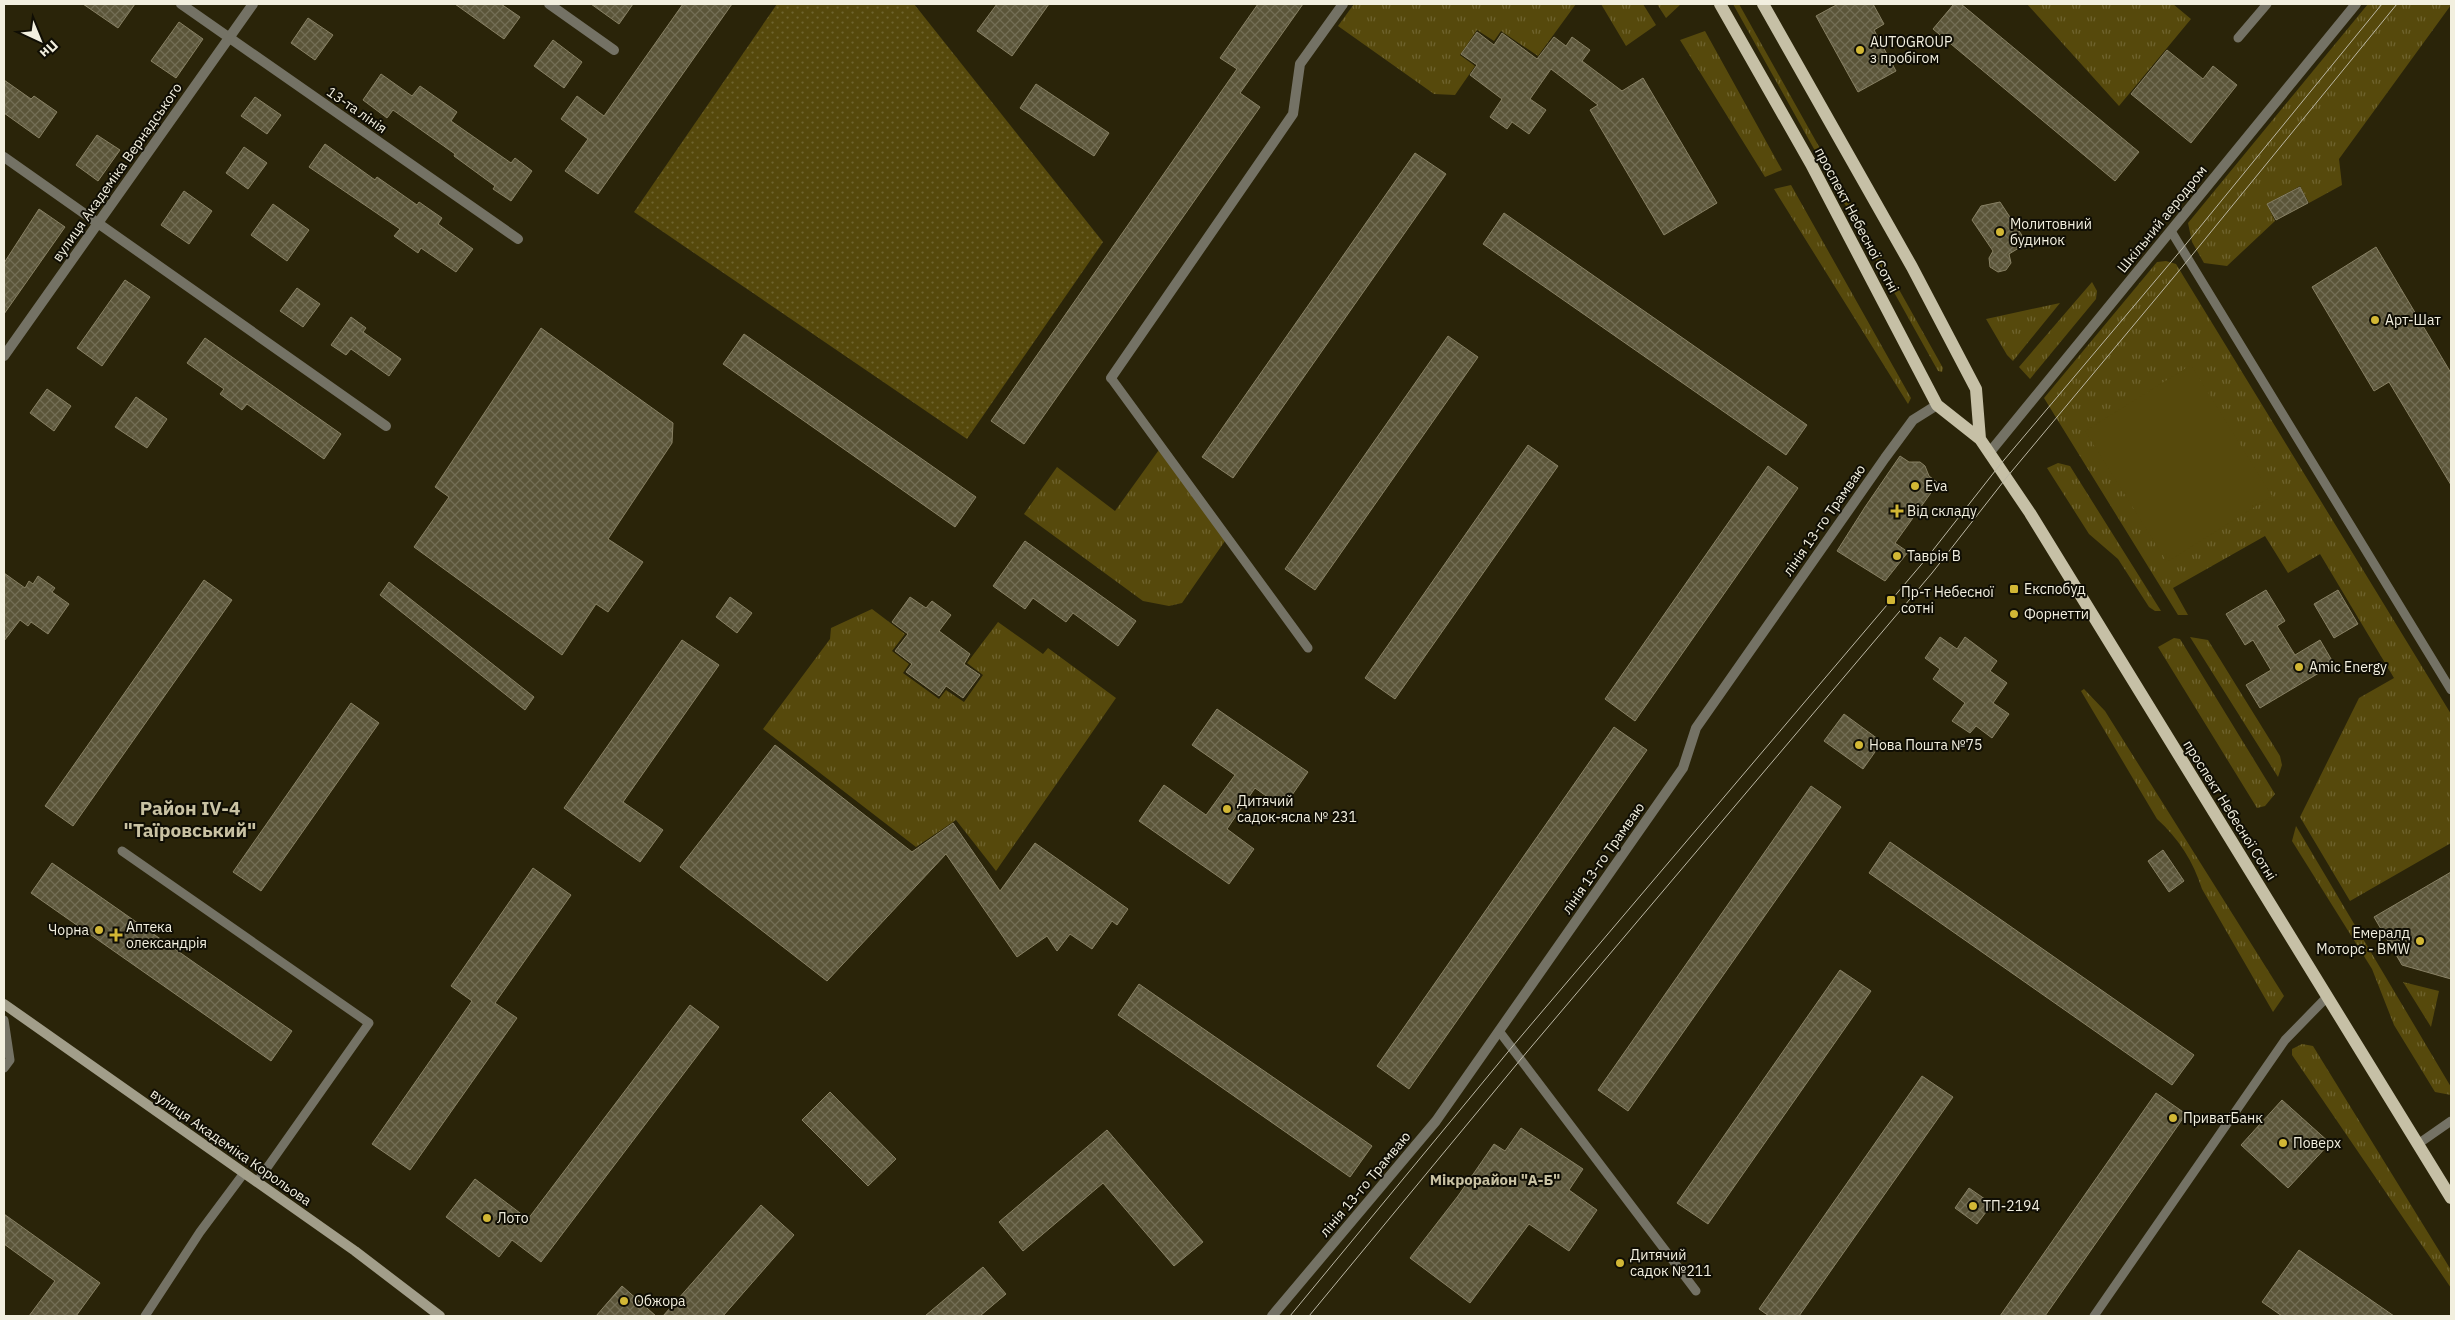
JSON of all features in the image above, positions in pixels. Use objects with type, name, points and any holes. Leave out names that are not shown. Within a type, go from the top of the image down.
[{"type":"main road","name":"проспект Небесної Сотні","points":[[1720,4],[1811,164],[1937,405],[1980,439],[2030,513],[2451,1198]]},
{"type":"main road","name":"проспект Небесної Сотні","points":[[1763,4],[1912,268],[1976,390],[1980,439]]},
{"type":"main road","name":"вулиця Академіка Корольова","points":[[4,1004],[355,1251],[440,1316]]},
{"type":"street","name":"13-та лінія","points":[[181,4],[518,239]]},
{"type":"street","name":"вулиця Академіка Вернадського","points":[[4,356],[253,4]]},
{"type":"street","points":[[549,4],[614,50]]},
{"type":"street","points":[[1111,378],[1293,114],[1300,64],[1343,4]]},
{"type":"street","name":"Шкільний аеродром","points":[[1990,452],[2171,231],[2352,5]]},
{"type":"street","points":[[4,157],[386,426]]},
{"type":"street","name":"лінія 13-го Трамваю","points":[[1272,1316],[1436,1121],[1683,768],[1696,728],[1863,489],[1913,420],[1937,405]]},
{"type":"lane","points":[[2238,38],[2267,4]]},
{"type":"lane","points":[[2171,231],[2451,690]]},
{"type":"lane","points":[[1111,378],[1308,648]]},
{"type":"lane","points":[[122,851],[369,1023],[257,1182]]},
{"type":"lane","points":[[2094,1316],[2285,1040],[2327,997]]},
{"type":"lane","points":[[4,1020],[10,1060],[4,1068]]},
{"type":"lane","points":[[1499,1031],[1696,1291]]},
{"type":"lane","points":[[2418,1144],[2451,1121]]},
{"type":"lane","points":[[145,1316],[200,1232],[244,1173]]},
{"type":"green space","points":[[777,4],[914,4],[1103,242],[967,439],[634,212]]},
{"type":"green space","points":[[1354,4],[1576,4],[1538,56],[1501,31],[1494,41],[1477,30],[1460,55],[1475,66],[1455,95],[1434,94],[1338,26]]},
{"type":"green space","points":[[1601,4],[1643,4],[1656,25],[1626,46]]},
{"type":"green space","points":[[1657,4],[1681,4],[1666,18]]},
{"type":"green space","points":[[1733,4],[1739,4],[1943,368],[1942,372],[1938,371]]},
{"type":"green space","points":[[2027,4],[2173,4],[2191,19],[2119,106]]},
{"type":"green space","points":[[2368,4],[2451,5],[2339,159],[2342,185],[2309,203],[2300,186],[2267,204],[2275,221],[2227,266],[2204,263],[2192,242],[2188,223]]},
{"type":"green space","points":[[1705,31],[1782,170],[1765,177],[1680,40]]},
{"type":"green space","points":[[1791,185],[1911,398],[1908,404],[1774,189]]},
{"type":"green space","points":[[2166,261],[2176,264],[2451,714],[2451,843],[2350,901],[2300,817],[2359,698],[2394,678],[2320,554],[2288,573],[2265,536],[2173,588],[2188,615],[2178,615],[2044,398],[2157,262]]},
{"type":"green space","points":[[2092,282],[2097,291],[2096,299],[2030,379],[2019,367]]},
{"type":"green space","points":[[2060,303],[2013,361],[2007,355],[1986,319]]},
{"type":"green space","points":[[2191,365],[2272,496],[2167,562],[2085,431]]},
{"type":"green space","points":[[1161,447],[1227,538],[1182,603],[1169,606],[1143,601],[1024,514],[1057,467],[1115,511]]},
{"type":"green space","points":[[2058,463],[2070,466],[2161,611],[2155,611],[2149,607],[2118,559],[2089,534],[2047,468]]},
{"type":"green space","points":[[872,609],[905,634],[892,651],[909,664],[903,673],[939,699],[946,690],[964,702],[983,675],[967,663],[998,622],[1043,654],[1048,648],[1116,698],[996,871],[956,820],[916,847],[763,729],[830,639],[831,628]]},
{"type":"green space","points":[[2190,637],[2208,640],[2280,756],[2282,765],[2278,777]]},
{"type":"green space","points":[[2174,638],[2180,639],[2275,794],[2265,806],[2257,808],[2158,647]]},
{"type":"green space","points":[[2084,689],[2105,711],[2284,996],[2273,1012],[2202,889],[2190,860],[2172,834],[2157,819],[2081,691]]},
{"type":"green space","points":[[2296,826],[2451,1087],[2451,1095],[2435,1092],[2394,1025],[2372,969],[2292,841]]},
{"type":"green space","points":[[2403,982],[2439,991],[2431,1027]]},
{"type":"green space","points":[[2302,1044],[2313,1046],[2451,1270],[2451,1288],[2292,1055],[2292,1049]]},
{"type":"building","points":[[83,4],[135,4],[118,28]]},
{"type":"building","points":[[455,4],[501,4],[520,17],[504,39]]},
{"type":"building","points":[[591,4],[633,4],[619,24]]},
{"type":"building","points":[[683,4],[732,4],[598,194],[565,171],[588,139],[561,119],[577,96],[604,116]]},
{"type":"building","points":[[997,4],[1049,4],[1012,56],[977,31]]},
{"type":"building","points":[[1258,4],[1303,4],[1240,93],[1260,107],[1024,444],[991,421],[1237,69],[1220,58]]},
{"type":"building","name":"AUTOGROUP з пробігом","points":[[1838,4],[1873,4],[1884,24],[1874,30],[1896,71],[1858,92],[1816,16]]},
{"type":"building","points":[[1954,4],[1961,4],[2139,152],[2115,181],[1933,29]]},
{"type":"building","points":[[308,18],[333,35],[315,60],[291,43]]},
{"type":"building","points":[[179,22],[203,39],[176,78],[151,61]]},
{"type":"building","points":[[1477,32],[1494,45],[1502,33],[1537,59],[1554,37],[1566,46],[1572,37],[1590,50],[1582,61],[1622,91],[1643,78],[1717,203],[1664,235],[1590,110],[1598,105],[1551,69],[1530,99],[1546,110],[1529,134],[1512,122],[1507,129],[1490,117],[1502,99],[1470,75],[1477,65],[1461,54]]},
{"type":"building","points":[[553,40],[582,62],[564,88],[534,66]]},
{"type":"building","points":[[2167,50],[2203,79],[2213,66],[2237,85],[2191,143],[2131,94]]},
{"type":"building","points":[[381,74],[412,96],[420,86],[457,112],[451,121],[511,163],[515,158],[532,171],[511,201],[493,189],[495,186],[454,156],[455,154],[393,110],[387,118],[363,100]]},
{"type":"building","points":[[4,80],[31,99],[34,96],[57,112],[39,138],[4,113]]},
{"type":"building","points":[[1036,84],[1109,133],[1094,156],[1020,108]]},
{"type":"building","points":[[255,97],[281,115],[267,134],[241,116]]},
{"type":"building","points":[[97,135],[120,150],[98,181],[76,165]]},
{"type":"building","points":[[325,144],[375,180],[377,177],[417,205],[419,202],[442,218],[438,224],[473,249],[456,272],[421,248],[418,253],[394,236],[400,229],[309,167]]},
{"type":"building","points":[[244,147],[267,163],[248,189],[226,173]]},
{"type":"building","points":[[1415,153],[1446,174],[1233,478],[1202,457]]},
{"type":"building","points":[[2300,187],[2308,203],[2276,220],[2267,204]]},
{"type":"building","points":[[184,191],[212,211],[189,244],[161,225]]},
{"type":"building","name":"Молитовний будинок","points":[[2000,202],[2027,243],[2009,254],[2011,263],[2006,270],[1998,272],[1990,267],[1989,258],[1993,251],[1972,220],[1981,206]]},
{"type":"building","points":[[273,204],[309,230],[287,261],[251,235]]},
{"type":"building","points":[[39,209],[65,227],[4,314],[4,263]]},
{"type":"building","points":[[1504,213],[1807,425],[1786,455],[1483,244]]},
{"type":"building","name":"Арт-Шат","points":[[2376,247],[2451,373],[2451,485],[2389,382],[2374,391],[2312,287]]},
{"type":"building","points":[[125,280],[150,297],[102,366],[77,348]]},
{"type":"building","points":[[297,288],[320,304],[303,327],[280,311]]},
{"type":"building","points":[[351,317],[366,328],[363,332],[401,359],[389,376],[351,349],[346,355],[331,345]]},
{"type":"building","points":[[541,328],[673,423],[672,443],[608,539],[643,562],[608,612],[596,604],[562,655],[414,547],[449,497],[435,487]]},
{"type":"building","points":[[744,334],[976,497],[955,527],[723,364]]},
{"type":"building","points":[[1448,336],[1478,357],[1315,590],[1285,569]]},
{"type":"building","points":[[205,338],[341,434],[324,459],[247,404],[242,410],[220,394],[224,389],[187,363]]},
{"type":"building","points":[[47,389],[71,406],[54,431],[30,413]]},
{"type":"building","points":[[136,397],[167,419],[147,448],[115,427]]},
{"type":"building","points":[[1528,445],[1558,466],[1395,699],[1365,678]]},
{"type":"building","points":[[1900,456],[1909,462],[1920,462],[1925,466],[1929,476],[1938,483],[1895,543],[1908,552],[1885,581],[1837,551]]},
{"type":"building","points":[[1768,466],[1798,488],[1635,721],[1605,699]]},
{"type":"building","points":[[1025,541],[1136,621],[1118,646],[1073,613],[1066,622],[1033,598],[1025,609],[993,586]]},
{"type":"building","points":[[4,573],[25,588],[29,581],[33,584],[38,576],[55,588],[52,592],[69,604],[48,634],[31,622],[28,626],[20,620],[4,641]]},
{"type":"building","points":[[204,580],[232,600],[73,826],[45,806]]},
{"type":"building","points":[[389,582],[534,697],[525,710],[380,595]]},
{"type":"building","name":"Amic Energy","points":[[2266,590],[2285,621],[2277,626],[2295,655],[2320,640],[2334,664],[2260,708],[2246,685],[2271,670],[2253,640],[2245,645],[2226,614]]},
{"type":"building","points":[[2338,590],[2358,624],[2334,638],[2314,604]]},
{"type":"building","points":[[730,597],[752,613],[737,633],[716,617]]},
{"type":"building","points":[[910,597],[926,608],[932,601],[951,615],[939,631],[970,654],[964,664],[980,675],[963,698],[946,686],[939,696],[906,672],[912,664],[895,651],[908,634],[892,622]]},
{"type":"building","points":[[1940,637],[1957,649],[1965,637],[1997,661],[1990,671],[2007,683],[1993,703],[2009,714],[1992,738],[1976,726],[1970,733],[1952,721],[1965,703],[1933,679],[1940,669],[1925,658]]},
{"type":"building","points":[[682,640],[719,665],[623,802],[663,830],[640,862],[564,808]]},
{"type":"building","points":[[351,703],[379,723],[261,891],[233,872]]},
{"type":"building","points":[[1217,709],[1308,772],[1283,808],[1255,788],[1227,829],[1254,849],[1229,884],[1139,821],[1164,785],[1206,815],[1235,775],[1192,745]]},
{"type":"building","points":[[1844,714],[1882,742],[1863,769],[1824,741]]},
{"type":"building","points":[[1614,727],[1647,750],[1409,1089],[1377,1066]]},
{"type":"building","points":[[775,745],[912,852],[953,823],[1000,891],[1035,843],[1128,909],[1117,925],[1112,921],[1092,949],[1070,934],[1057,951],[1047,936],[1017,957],[946,854],[827,981],[680,867]]},
{"type":"building","points":[[1811,786],[1841,807],[1628,1111],[1598,1090]]},
{"type":"building","points":[[1890,842],[2194,1055],[2172,1085],[1869,873]]},
{"type":"building","points":[[2163,850],[2184,881],[2169,892],[2148,861]]},
{"type":"building","points":[[52,863],[292,1031],[271,1061],[31,893]]},
{"type":"building","points":[[533,868],[571,895],[495,1003],[517,1018],[410,1170],[372,1144],[472,1001],[451,986]]},
{"type":"building","name":"Емералд Моторс - BMW","points":[[2451,872],[2451,979],[2402,965],[2374,917]]},
{"type":"building","points":[[1840,970],[1871,991],[1708,1224],[1677,1203]]},
{"type":"building","points":[[1139,984],[1372,1146],[1350,1177],[1118,1015]]},
{"type":"building","points":[[690,1005],[719,1027],[541,1262],[512,1240],[499,1257],[446,1217],[475,1179],[528,1219]]},
{"type":"building","points":[[1922,1076],[1953,1097],[1799,1316],[1769,1316],[1759,1309]]},
{"type":"building","points":[[830,1092],[896,1159],[868,1186],[802,1120]]},
{"type":"building","points":[[2156,1093],[2186,1114],[2045,1316],[2000,1316]]},
{"type":"building","points":[[2282,1100],[2330,1143],[2288,1188],[2241,1145]]},
{"type":"building","points":[[1521,1128],[1583,1169],[1569,1190],[1597,1210],[1569,1251],[1529,1224],[1470,1303],[1410,1258],[1458,1196],[1494,1144],[1505,1151]]},
{"type":"building","points":[[1107,1130],[1203,1242],[1174,1266],[1103,1183],[1023,1251],[999,1222]]},
{"type":"building","name":"ТП-2194","points":[[1969,1188],[1992,1204],[1977,1224],[1955,1208]]},
{"type":"building","points":[[761,1205],[794,1235],[723,1316],[663,1316]]},
{"type":"building","points":[[4,1214],[100,1283],[76,1316],[29,1316],[55,1281],[4,1244]]},
{"type":"building","points":[[2299,1250],[2394,1316],[2282,1316],[2262,1302]]},
{"type":"building","points":[[983,1267],[1006,1294],[980,1316],[925,1316]]},
{"type":"building","name":"Обжора","points":[[622,1286],[656,1316],[596,1316]]},
{"type":"tram line","points":[[1290,1316],[1512,1047],[1926,559],[1999,466],[2182,249],[2382,4]]},
{"type":"tram line","points":[[1309,1316],[1521,1059],[1932,573],[2007,477],[2188,260],[2397,4]]},
{"type":"place","name":"AUTOGROUP з пробігом","points":[[1860,50]]},
{"type":"place","name":"Молитовний будинок","points":[[2000,232]]},
{"type":"place","name":"Арт-Шат","points":[[2375,320]]},
{"type":"place","name":"Eva","points":[[1915,486]]},
{"type":"place","name":"Від складу","points":[[1897,511]]},
{"type":"place","name":"Таврія В","points":[[1897,556]]},
{"type":"place","name":"Експобуд","points":[[2014,589]]},
{"type":"place","name":"Пр-т Небесної сотні","points":[[1891,600]]},
{"type":"place","name":"Форнетти","points":[[2014,614]]},
{"type":"place","name":"Amic Energy","points":[[2299,667]]},
{"type":"place","name":"Нова Пошта №75","points":[[1859,745]]},
{"type":"place","name":"Дитячий садок-ясла № 231","points":[[1227,809]]},
{"type":"place","name":"Чорна","points":[[99,930]]},
{"type":"place","name":"Аптека олександрія","points":[[116,935]]},
{"type":"place","name":"Емералд Моторс - BMW","points":[[2420,941]]},
{"type":"place","name":"ПриватБанк","points":[[2173,1118]]},
{"type":"place","name":"Поверх","points":[[2283,1143]]},
{"type":"place","name":"ТП-2194","points":[[1973,1206]]},
{"type":"place","name":"Лото","points":[[487,1218]]},
{"type":"place","name":"Дитячий садок №211","points":[[1620,1263]]},
{"type":"place","name":"Обжора","points":[[624,1301]]},
{"type":"district","name":"Район IV-4 \"Таїровський\"","points":[[190,819]]},
{"type":"district","name":"Мікрорайон \"А-Б\"","points":[[1495,1180]]}]
